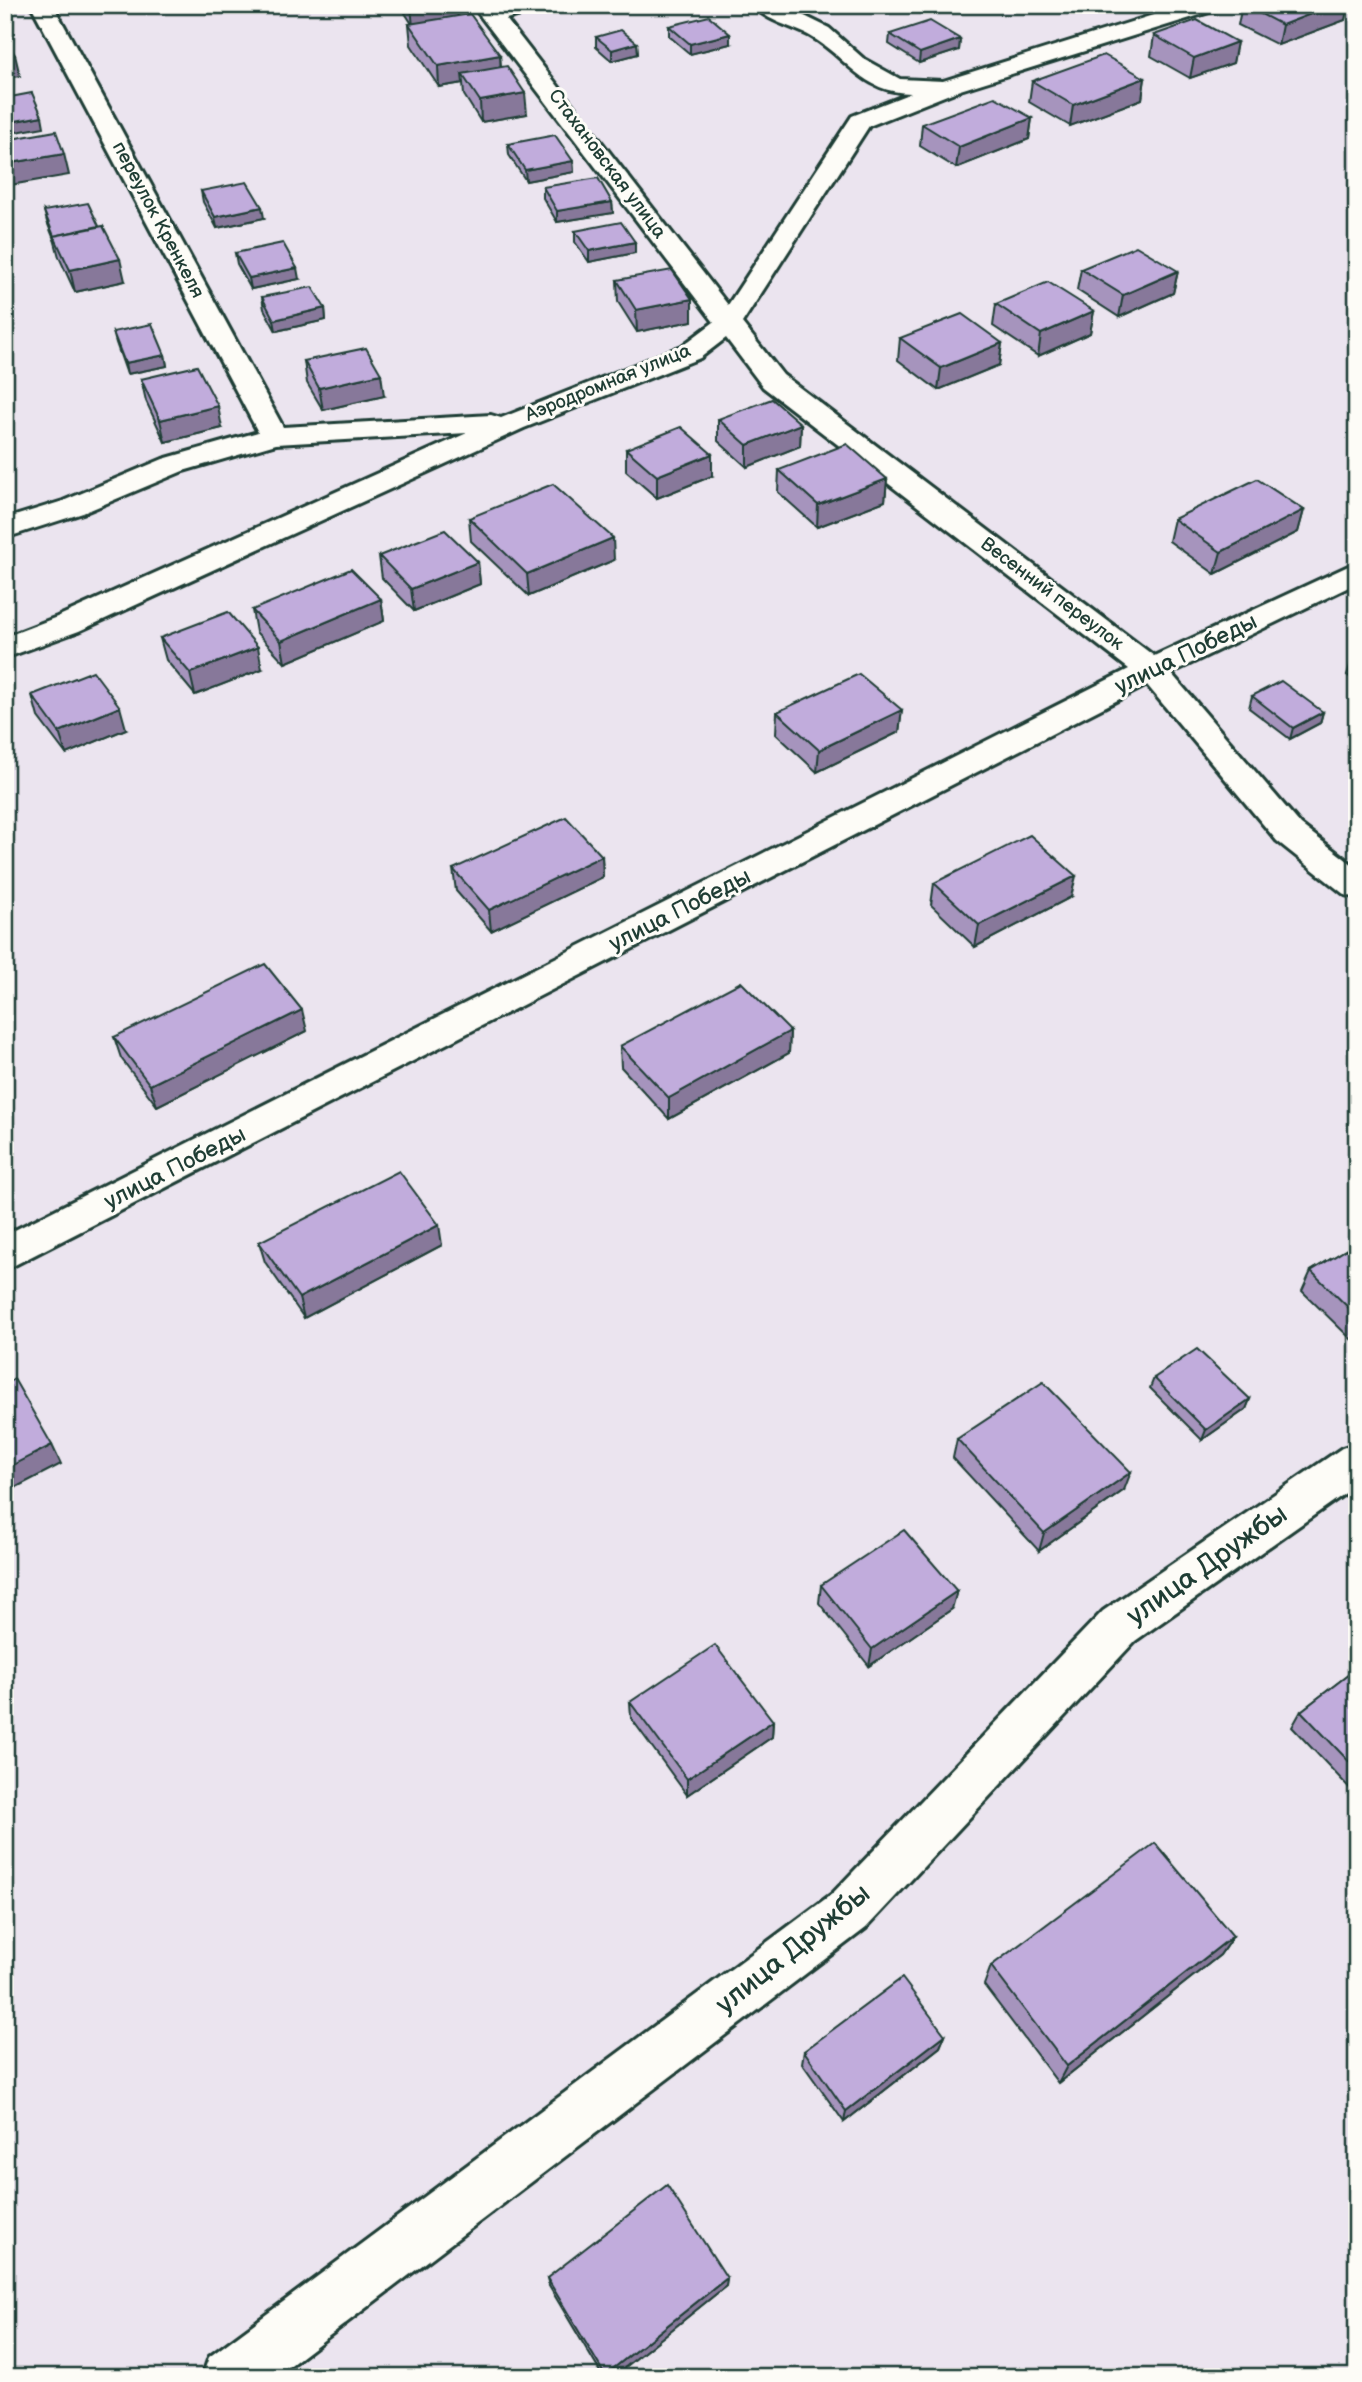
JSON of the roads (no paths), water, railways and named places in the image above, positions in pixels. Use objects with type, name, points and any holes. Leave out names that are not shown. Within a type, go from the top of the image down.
[{"type":"street","name":"переулок Кренкеля","points":[[42,5],[274,436]]},
{"type":"street","points":[[489,11],[530,5]]},
{"type":"street","points":[[764,5],[821,33],[856,64],[896,86],[949,86]]},
{"type":"street","points":[[817,5],[821,33],[855,80],[860,121],[949,86],[1208,5]]},
{"type":"street","name":"Стахановская улица","points":[[489,11],[729,323]]},
{"type":"street","name":"Аэродромная улица","points":[[5,648],[68,624],[514,422],[691,352],[729,323],[860,121]]},
{"type":"street","name":"Весенний переулок","points":[[729,323],[773,381],[1152,670],[1289,833],[1357,886]]},
{"type":"street","points":[[5,529],[73,507],[173,465],[274,436],[514,422]]},
{"type":"street","name":"улица Победы","points":[[5,1254],[1152,670],[1357,571]]},
{"type":"street","name":"улица Дружбы","points":[[229,2377],[849,1911],[1119,1626],[1357,1461]]}]
